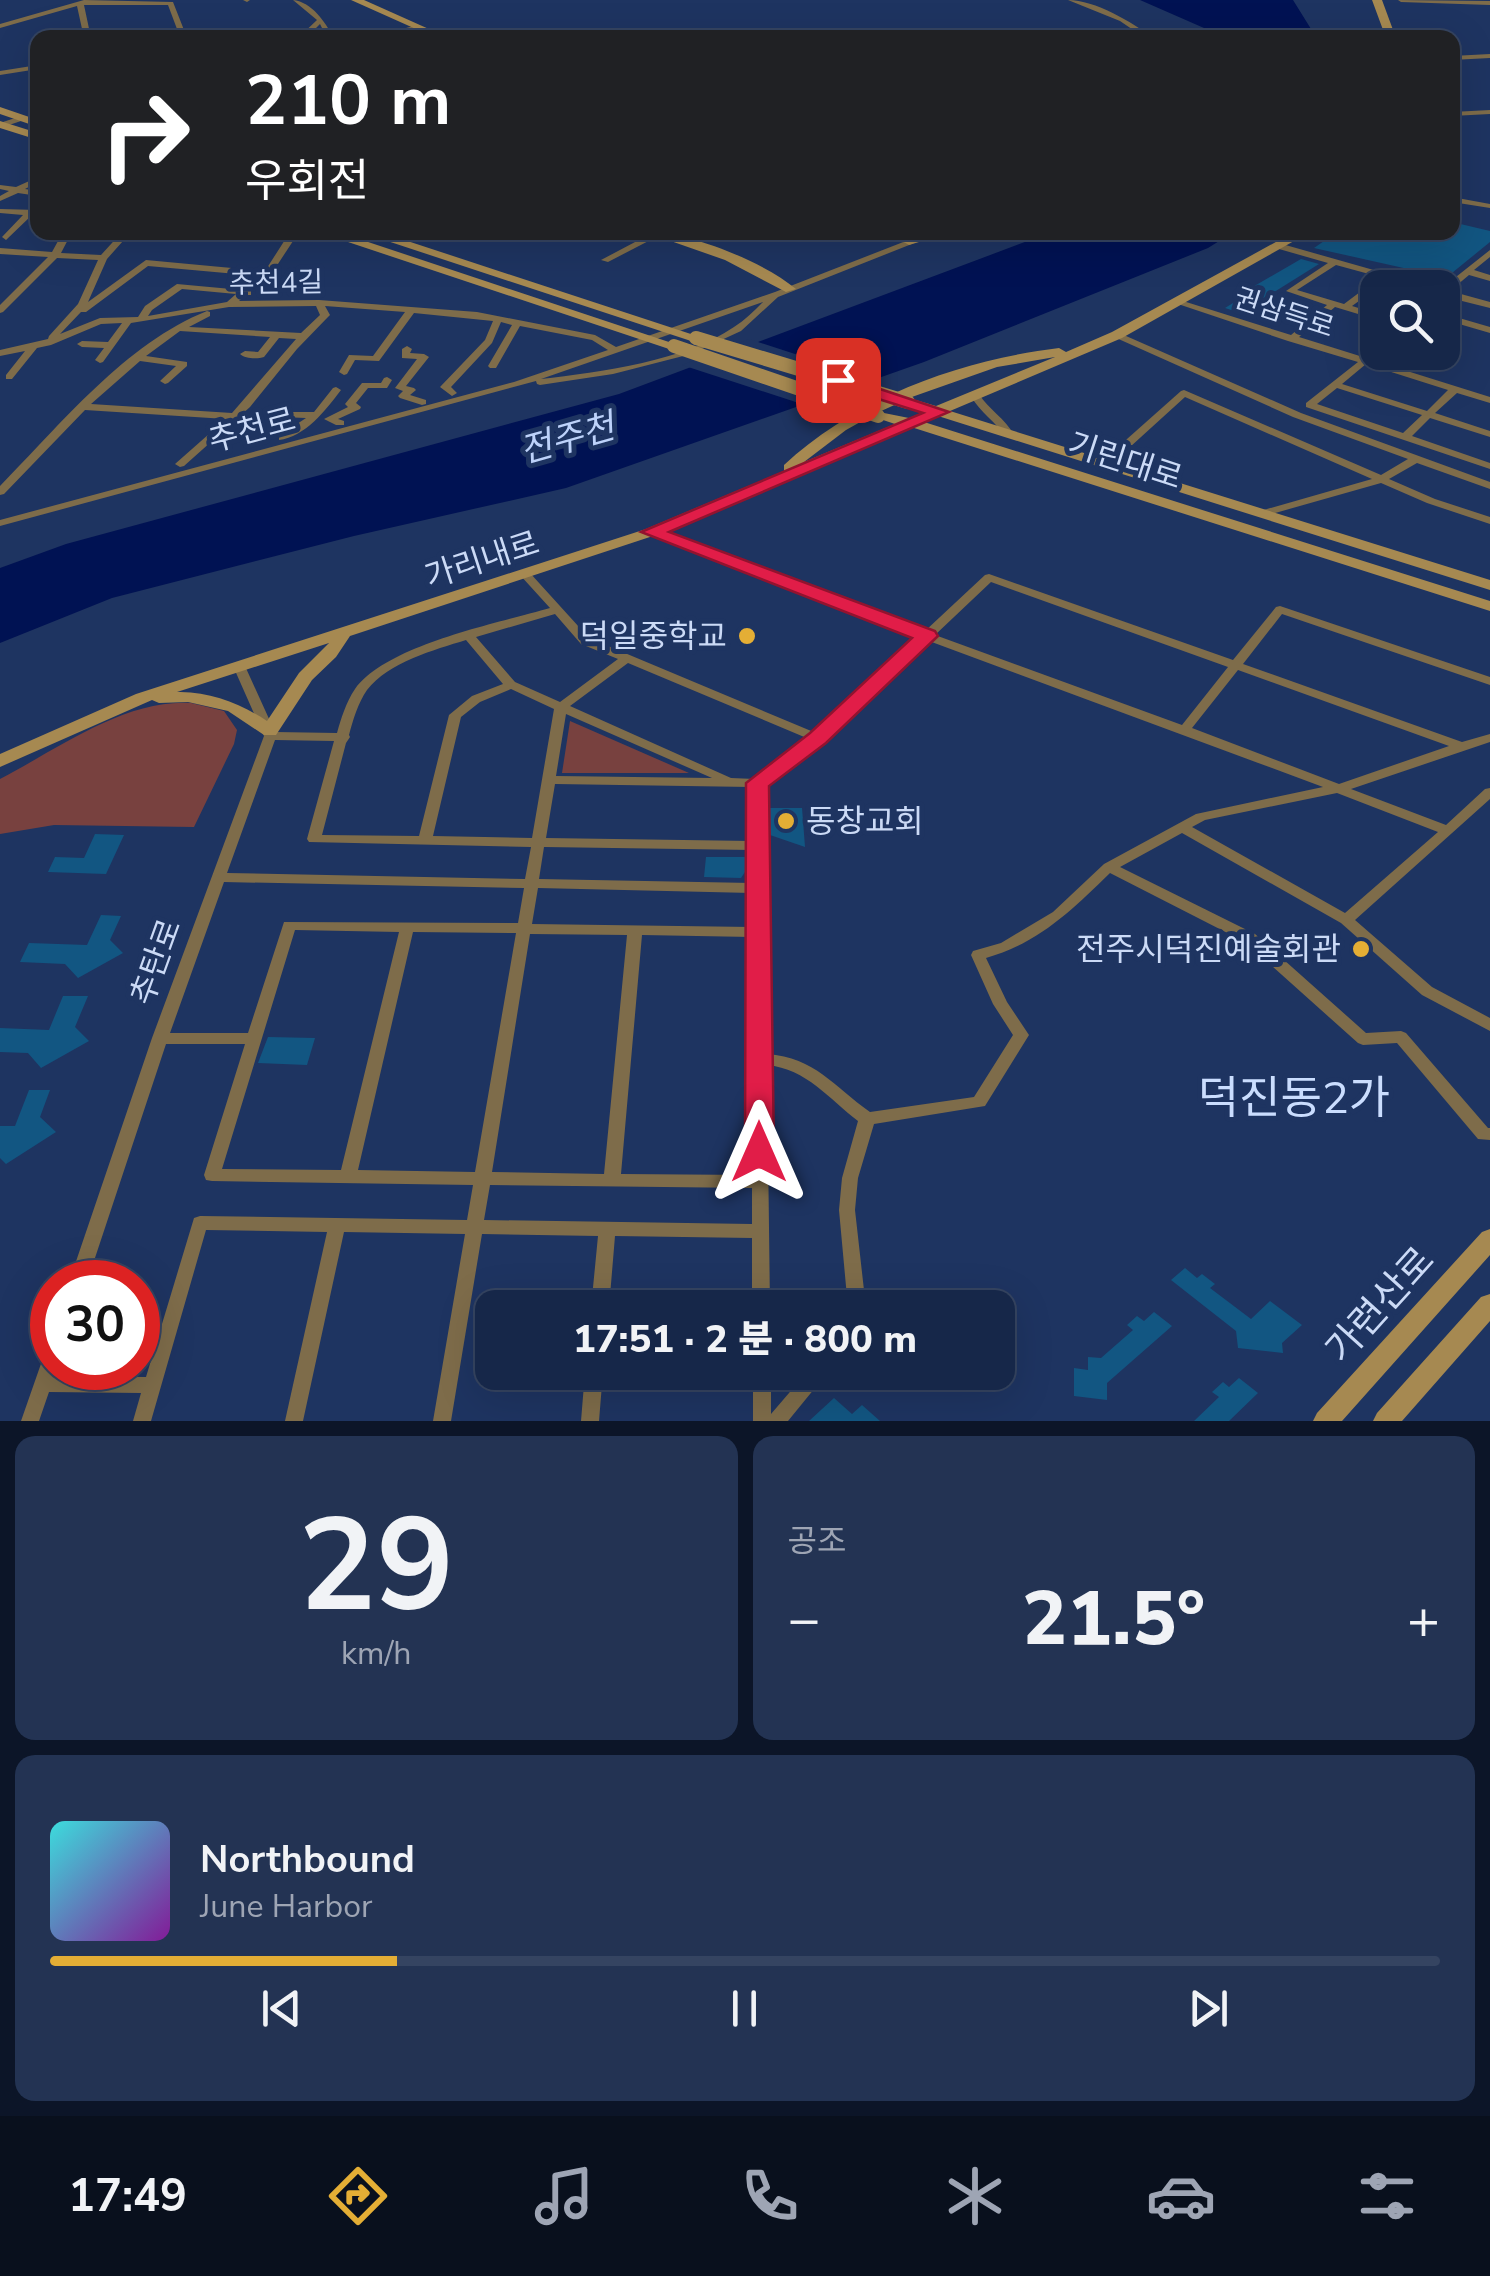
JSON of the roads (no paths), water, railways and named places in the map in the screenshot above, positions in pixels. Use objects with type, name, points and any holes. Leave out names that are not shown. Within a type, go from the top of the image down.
[{"type":"street","points":[[296,0],[322,20],[327,30]]},
{"type":"street","points":[[356,0],[426,30]]},
{"type":"street","points":[[1071,0],[1136,30]]},
{"type":"street","points":[[1377,0],[1388,30]]},
{"type":"street","points":[[1401,0],[1490,3]]},
{"type":"street","points":[[0,26],[84,1],[170,2],[181,30]]},
{"type":"street","points":[[84,1],[87,30]]},
{"type":"street","points":[[310,30],[322,20]]},
{"type":"street","points":[[405,30],[418,27]]},
{"type":"street","points":[[1460,58],[1490,56]]},
{"type":"street","points":[[0,74],[30,68]]},
{"type":"street","points":[[0,110],[30,121]]},
{"type":"street","points":[[1460,114],[1490,112]]},
{"type":"street","points":[[1,127],[21,118]]},
{"type":"street","points":[[1,127],[30,135]]},
{"type":"street","points":[[1,195],[30,182]]},
{"type":"street","points":[[16,188],[30,192]]},
{"type":"street","points":[[1460,200],[1490,206]]},
{"type":"street","points":[[0,211],[30,213]]},
{"type":"street","points":[[6,237],[30,216]]},
{"type":"street","points":[[0,310],[55,255],[63,240]]},
{"type":"street","points":[[81,309],[103,258],[120,240]]},
{"type":"street","points":[[0,492],[85,407],[100,386],[182,328],[248,293],[267,274],[289,240]]},
{"type":"street","name":"기린대로","points":[[349,240],[746,370],[781,374],[913,423],[1490,606]]},
{"type":"street","name":"기린대로","points":[[391,240],[1490,585]]},
{"type":"street","points":[[605,260],[641,240]]},
{"type":"street","points":[[676,240],[729,257],[784,291]]},
{"type":"street","points":[[909,240],[913,242]]},
{"type":"street","name":"추천로","points":[[0,523],[518,384],[918,240]]},
{"type":"street","name":"가리내로","points":[[0,761],[142,698],[651,532],[1116,335],[1292,240]]},
{"type":"street","points":[[1282,247],[1362,270]]},
{"type":"street","points":[[0,251],[103,258]]},
{"type":"street","points":[[1460,278],[1490,253]]},
{"type":"street","points":[[1335,262],[1290,291],[1360,311]]},
{"type":"street","points":[[48,343],[81,309],[146,263],[267,274]]},
{"type":"street","points":[[1468,272],[1490,278]]},
{"type":"street","points":[[141,320],[148,308],[180,286],[248,293]]},
{"type":"street","name":"추천로","points":[[518,384],[596,376],[644,365],[732,333],[784,291]]},
{"type":"street","points":[[1291,339],[1360,292]]},
{"type":"street","points":[[1460,297],[1490,305]]},
{"type":"street","points":[[180,464],[272,375],[300,336],[324,315],[319,303]]},
{"type":"street","name":"추천4길","points":[[0,354],[48,343],[100,322],[141,320],[229,304],[319,303],[412,310],[517,323],[612,347]]},
{"type":"street","name":"권삼득로","points":[[1180,303],[1360,360]]},
{"type":"street","points":[[81,309],[100,322]]},
{"type":"street","points":[[344,372],[352,357],[376,360],[412,310]]},
{"type":"street","points":[[452,393],[445,387],[489,341],[498,320]]},
{"type":"street","points":[[100,360],[128,321]]},
{"type":"street","points":[[1460,321],[1490,330]]},
{"type":"street","points":[[494,366],[517,323]]},
{"type":"street","points":[[182,328],[300,336]]},
{"type":"street","points":[[245,354],[261,355],[276,335]]},
{"type":"street","points":[[1116,335],[1297,415],[1490,486]]},
{"type":"street","points":[[82,344],[111,345]]},
{"type":"street","points":[[9,377],[34,346]]},
{"type":"street","points":[[407,349],[405,356],[424,357],[400,388],[411,390],[403,396],[422,402]]},
{"type":"street","points":[[784,474],[796,460],[846,423],[921,390],[1028,354],[1070,352]]},
{"type":"street","points":[[141,358],[184,364],[165,380]]},
{"type":"street","points":[[1275,432],[1360,366]]},
{"type":"street","name":"권삼득로","points":[[1392,370],[1489,398]]},
{"type":"street","name":"추천로","points":[[340,423],[329,419],[356,407],[350,404],[365,385],[384,386],[387,380]]},
{"type":"street","points":[[1336,385],[1490,434]]},
{"type":"street","points":[[1405,437],[1455,389]]},
{"type":"street","name":"추천로","points":[[282,438],[317,415],[336,390]]},
{"type":"street","points":[[1104,465],[1184,393],[1380,480],[1490,520]]},
{"type":"street","points":[[976,396],[984,412],[1006,428],[1009,435]]},
{"type":"street","points":[[1310,405],[1490,466]]},
{"type":"street","points":[[85,407],[232,416]]},
{"type":"street","name":"기린대로","points":[[884,413],[940,412]]},
{"type":"street","name":"추천로","points":[[280,414],[317,415]]},
{"type":"street","points":[[1264,513],[1380,480],[1414,460]]},
{"type":"street","points":[[651,532],[1186,729],[1448,831]]},
{"type":"street","points":[[526,575],[586,641],[818,738]]},
{"type":"street","points":[[548,780],[758,783],[818,738],[989,577],[1461,746]]},
{"type":"street","points":[[1186,729],[1280,609],[1490,682]]},
{"type":"street","points":[[558,610],[430,648],[390,666],[361,688],[314,839],[759,846]]},
{"type":"street","points":[[270,734],[305,677],[330,653],[344,632]]},
{"type":"street","points":[[470,637],[510,685],[734,783]]},
{"type":"street","points":[[442,1421],[561,707],[626,659]]},
{"type":"street","points":[[240,666],[270,734]]},
{"type":"street","points":[[425,841],[455,716],[476,699],[510,685]]},
{"type":"street","points":[[142,698],[207,700],[234,707],[270,734],[344,737]]},
{"type":"street","name":"추탄로","points":[[85,1260],[160,1038],[270,734]]},
{"type":"street","points":[[760,1059],[786,1060],[808,1069],[867,1119],[978,1102],[1022,1035],[1000,1004],[978,955],[1006,948],[1058,915],[1109,866],[1201,817],[1340,788],[1490,738]]},
{"type":"street","points":[[758,783],[761,1290]]},
{"type":"street","points":[[1346,920],[1490,792]]},
{"type":"street","points":[[1181,827],[1346,920],[1426,991],[1490,1025]]},
{"type":"street","points":[[1109,866],[1250,938],[1363,1039],[1401,1037],[1484,1135],[1490,1134]]},
{"type":"street","points":[[219,878],[758,888]]},
{"type":"street","points":[[758,932],[289,924],[212,1174],[759,1182]]},
{"type":"street","points":[[348,1177],[407,926]]},
{"type":"street","points":[[612,1180],[635,930]]},
{"type":"street","points":[[160,1038],[255,1039]]},
{"type":"street","points":[[855,1290],[847,1210],[850,1178],[867,1119]]},
{"type":"street","points":[[160,1361],[200,1223],[760,1232]]},
{"type":"street","points":[[294,1421],[338,1226]]},
{"type":"street","points":[[602,1290],[607,1230]]},
{"type":"street","name":"가련산로","points":[[1326,1421],[1490,1238]]},
{"type":"street","points":[[1386,1421],[1490,1304]]},
{"type":"street","points":[[30,1421],[42,1390]]},
{"type":"street","points":[[142,1421],[151,1390]]},
{"type":"street","points":[[590,1421],[593,1390]]},
{"type":"street","points":[[762,1390],[762,1421]]},
{"type":"street","points":[[777,1421],[804,1390]]},
{"type":"water","points":[[1140,0],[1293,0],[1312,30],[1206,30]]},
{"type":"water","name":"전주천","points":[[1030,240],[1221,240],[924,362],[566,488],[354,536],[112,598],[0,643],[0,568],[66,544],[619,394]]},
{"type":"place","name":"덕일중학교","points":[[747,636]]},
{"type":"place","name":"동창교회","points":[[786,821]]},
{"type":"place","name":"전주시덕진예술회관","points":[[1361,949]]},
{"type":"district","name":"덕진동2가","points":[[1294,1098]]}]
